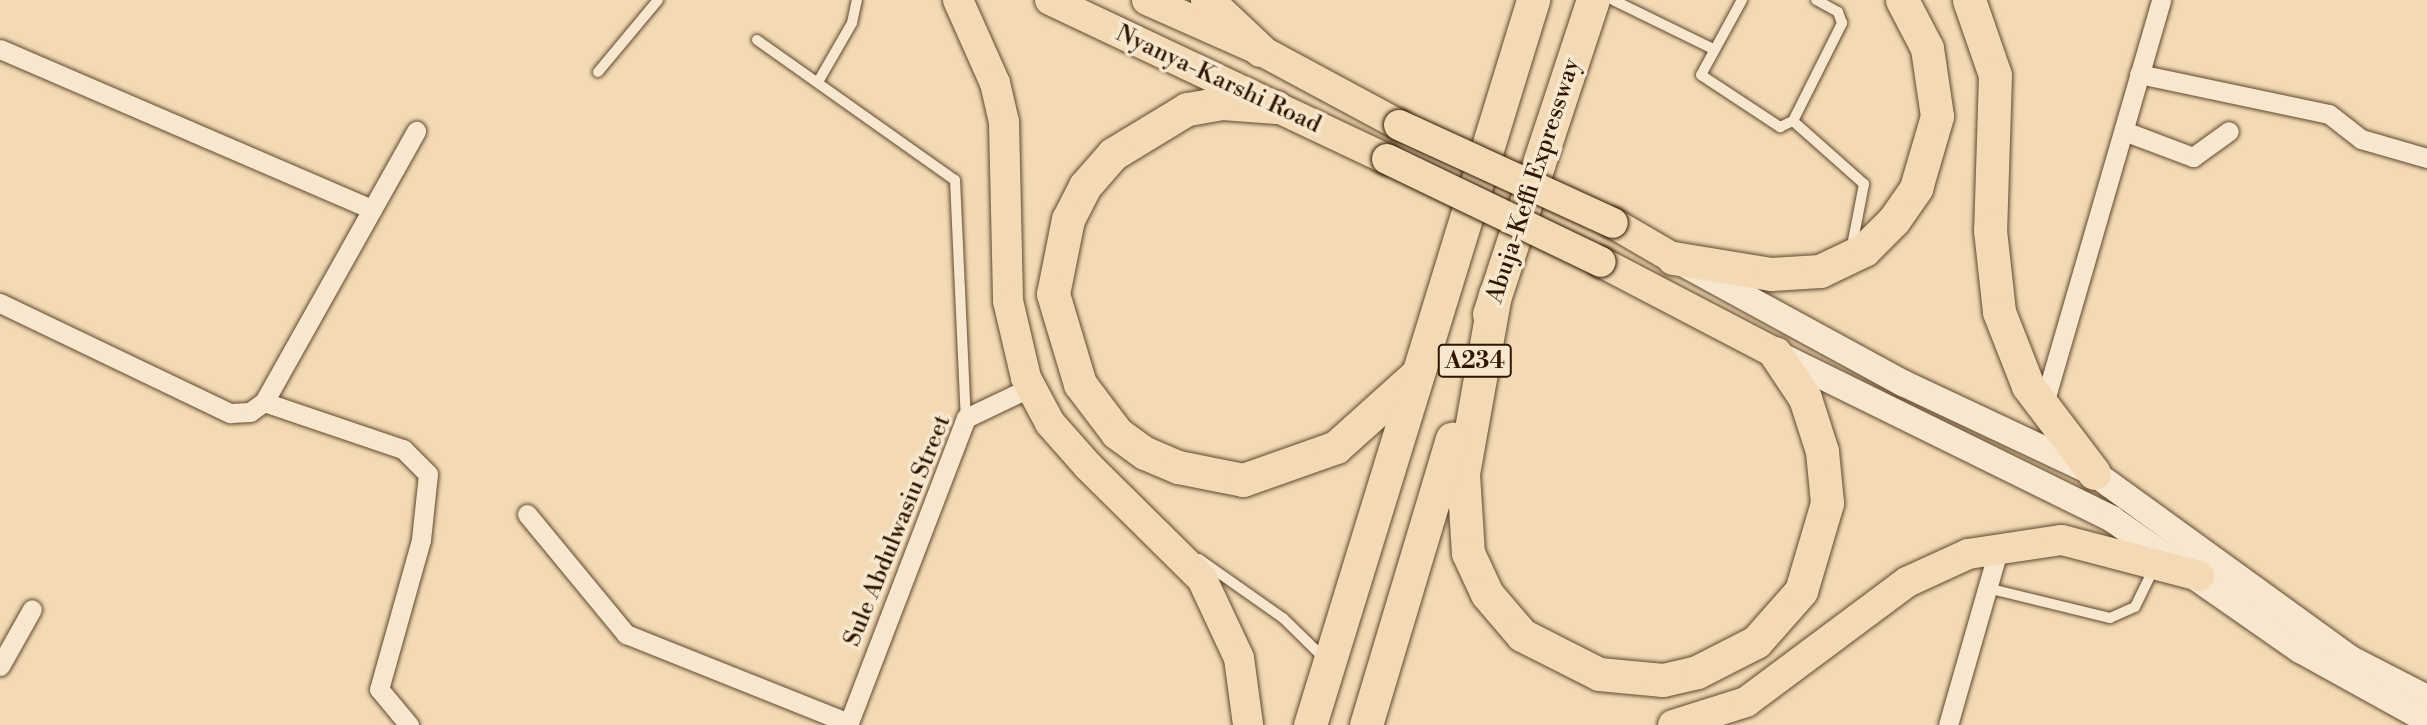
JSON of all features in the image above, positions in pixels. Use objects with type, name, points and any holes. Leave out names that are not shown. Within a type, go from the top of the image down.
[{"type":"highway","points":[[1207,0],[1260,50]]},
{"type":"highway","points":[[1673,258],[1793,274],[1849,260],[1894,220],[1916,188],[1937,116],[1927,48],[1902,0]]},
{"type":"highway","points":[[1969,0],[1995,75],[1990,230],[1999,312],[2028,386],[2094,473]]},
{"type":"highway","name":"A234","points":[[1310,725],[1414,377],[1531,1]]},
{"type":"highway","name":"Abuja-Keffi Expressway","points":[[1366,725],[1495,294],[1600,4]]},
{"type":"highway","points":[[1276,107],[1222,103],[1186,109],[1113,153],[1085,186],[1068,219],[1053,294],[1080,384],[1117,433],[1145,453],[1188,470],[1243,480],[1336,447],[1414,377]]},
{"type":"highway","points":[[1495,294],[1463,474],[1468,553],[1487,594],[1522,635],[1598,674],[1663,680],[1697,672],[1756,642],[1801,591],[1827,503],[1823,463],[1814,419],[1776,353]]},
{"type":"highway","points":[[1289,725],[1328,664]]},
{"type":"highway","points":[[1384,665],[1391,725]]},
{"type":"main road","points":[[958,0],[995,83],[1004,122],[1008,301],[1030,388],[1088,466],[1169,540],[1225,619],[1239,658],[1248,725]]},
{"type":"main road","name":"Nyanya-Karshi Road","points":[[1050,0],[1601,262],[1776,353]]},
{"type":"main road","name":"Nyanya-Karshi Road","points":[[1147,0],[1260,50],[1399,125],[1613,223],[1673,258]]},
{"type":"main road","points":[[1673,725],[1746,702],[1907,582],[1968,554],[1999,547],[2062,540],[2156,561],[2199,576]]},
{"type":"street","points":[[2043,407],[2161,0]]},
{"type":"street","points":[[0,49],[372,209]]},
{"type":"street","points":[[2139,74],[2329,114],[2361,139],[2427,158]]},
{"type":"street","points":[[0,303],[230,413],[250,412],[264,402],[416,131]]},
{"type":"street","points":[[2124,131],[2193,157],[2228,131]]},
{"type":"street","points":[[1673,258],[1903,383],[2094,473],[2351,659],[2427,698]]},
{"type":"street","points":[[1776,353],[2112,519],[2199,576],[2337,674],[2427,720]]},
{"type":"street","name":"Sule Abdulwasiu Street","points":[[848,724],[966,418],[1030,388]]},
{"type":"street","points":[[264,402],[403,449],[428,474],[421,540],[379,689],[409,725]]},
{"type":"street","points":[[527,514],[626,634],[848,724]]},
{"type":"street","points":[[1948,725],[1999,547]]},
{"type":"street","points":[[0,666],[32,609]]},
{"type":"lane","points":[[598,72],[658,0]]},
{"type":"lane","points":[[818,82],[852,23],[856,0]]},
{"type":"lane","points":[[1742,0],[1701,75],[1711,85],[1780,127],[1793,121],[1842,23],[1838,12],[1815,0]]},
{"type":"lane","points":[[1600,4],[1713,49]]},
{"type":"lane","points":[[757,40],[956,180],[966,418]]},
{"type":"lane","points":[[1793,121],[1866,188],[1849,260]]},
{"type":"lane","points":[[1169,540],[1283,618],[1328,664]]},
{"type":"lane","points":[[1987,588],[2110,618],[2135,607],[2156,561]]}]
